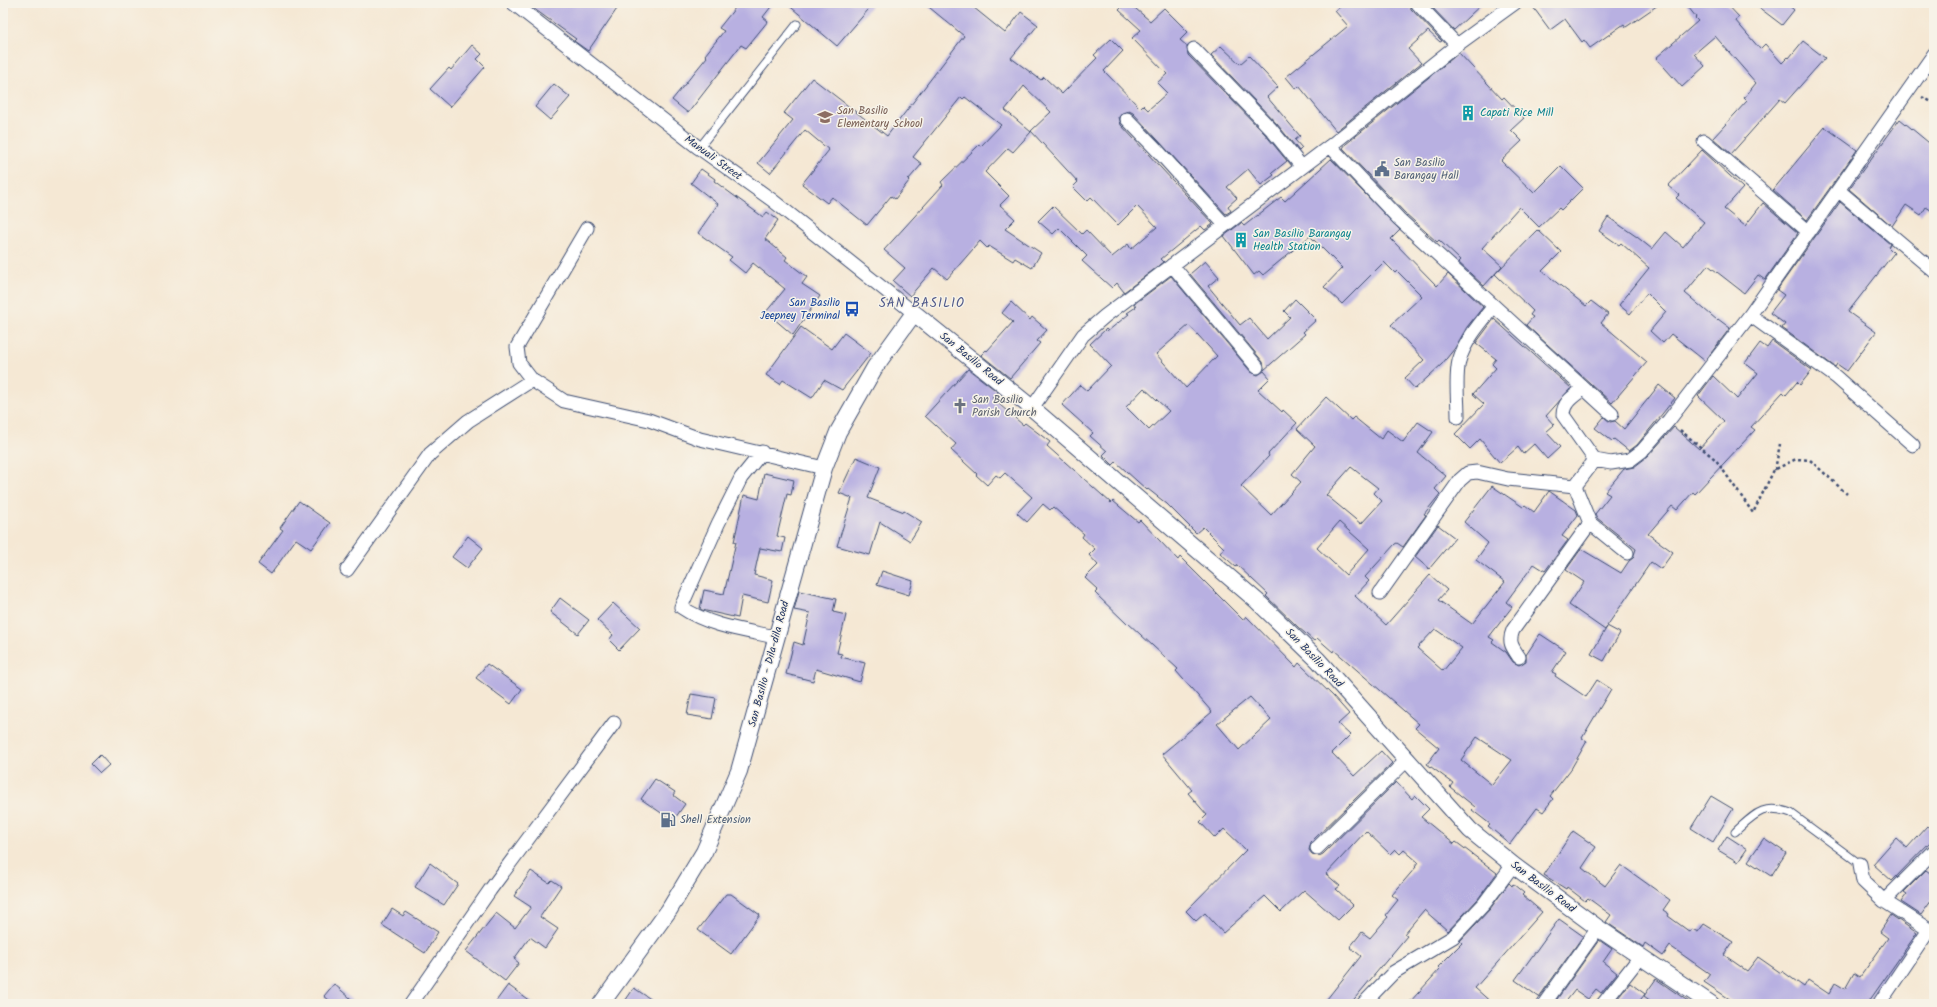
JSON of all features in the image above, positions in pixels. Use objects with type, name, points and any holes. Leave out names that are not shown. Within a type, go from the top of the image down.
[{"type":"street","name":"Manuali Street","points":[[513,3],[699,148],[772,200],[914,313]]},
{"type":"street","points":[[1417,3],[1457,45]]},
{"type":"street","points":[[1032,408],[1083,334],[1104,316],[1330,146],[1457,45],[1515,3]]},
{"type":"street","points":[[1194,49],[1271,129],[1302,167]]},
{"type":"street","points":[[1583,389],[1566,402],[1562,410],[1562,415],[1595,460],[1611,463],[1630,460],[1642,451],[1670,420],[1750,314],[1809,232],[1907,90],[1934,54]]},
{"type":"street","points":[[1127,119],[1177,171],[1225,225]]},
{"type":"street","points":[[1704,142],[1809,232]]},
{"type":"street","points":[[1330,146],[1399,219],[1612,414]]},
{"type":"street","points":[[1838,190],[1934,271]]},
{"type":"street","points":[[587,228],[517,347],[518,363],[532,380],[564,401],[649,420],[700,439],[762,452],[824,468]]},
{"type":"street","points":[[1172,265],[1257,367]]},
{"type":"street","points":[[1458,417],[1458,368],[1461,354],[1472,335],[1494,306]]},
{"type":"street","name":"San Basilio Road","points":[[914,313],[1032,408],[1257,601],[1318,660],[1408,758],[1470,830],[1513,865],[1598,928],[1640,958],[1711,1004]]},
{"type":"street","name":"San Basilio - Dila-dila Road","points":[[601,1004],[669,910],[704,852],[739,771],[824,468],[838,432],[875,367],[914,313]]},
{"type":"street","points":[[1750,314],[1836,377],[1913,445]]},
{"type":"street","points":[[346,570],[430,454],[468,422],[532,380]]},
{"type":"street","points":[[762,452],[741,478],[718,524],[681,607],[694,616],[716,625],[776,637]]},
{"type":"street","points":[[1575,486],[1595,460]]},
{"type":"street","points":[[1380,592],[1460,480],[1468,473],[1477,472],[1508,479],[1575,486]]},
{"type":"street","points":[[1575,486],[1590,523],[1627,553]]},
{"type":"street","points":[[1519,657],[1511,645],[1510,638],[1513,630],[1590,523]]},
{"type":"street","points":[[411,1004],[490,890],[614,723]]},
{"type":"street","points":[[1317,848],[1408,758]]},
{"type":"street","points":[[1884,901],[1934,851]]},
{"type":"street","points":[[1860,864],[1862,881],[1884,901],[1932,932],[1879,1004]]},
{"type":"street","points":[[1363,1004],[1394,972],[1453,937],[1484,904],[1513,865]]},
{"type":"street","points":[[1544,1004],[1598,928]]},
{"type":"street","points":[[1602,1004],[1640,958]]},
{"type":"lane","points":[[699,148],[797,24]]},
{"type":"lane","points":[[1735,832],[1759,811],[1780,809],[1791,813],[1860,864]]},
{"type":"path","points":[[1670,420],[1716,460],[1753,513],[1774,470],[1780,444]]},
{"type":"path","points":[[1774,470],[1796,459],[1810,460],[1847,494]]},
{"type":"building","points":[[526,3],[621,3],[588,51],[574,41],[576,39]]},
{"type":"building","points":[[739,3],[774,3],[763,17],[768,21],[746,48],[741,45],[688,113],[672,100],[707,57],[705,55],[724,31],[719,28]]},
{"type":"building","points":[[786,3],[874,3],[837,46]]},
{"type":"building","points":[[924,3],[968,3],[1005,33],[1021,12],[1038,25],[1011,58],[1041,80],[1044,77],[1062,94],[1097,58],[1094,55],[1111,39],[1123,51],[1104,71],[1140,108],[1143,105],[1148,110],[1167,93],[1157,83],[1167,74],[1132,38],[1141,30],[1119,10],[1126,3],[1129,3],[1150,21],[1164,8],[1188,32],[1180,40],[1187,46],[1188,55],[1265,134],[1287,161],[1272,173],[1274,175],[1261,185],[1248,169],[1227,187],[1237,198],[1228,206],[1231,211],[1226,214],[1133,113],[1129,111],[1122,113],[1119,117],[1121,125],[1213,224],[1205,230],[1201,226],[1161,259],[1164,262],[1124,292],[1117,283],[1112,288],[1082,261],[1087,256],[1059,228],[1053,234],[1038,221],[1053,206],[1082,234],[1086,230],[1112,257],[1128,244],[1131,249],[1157,227],[1137,206],[1118,225],[1091,197],[1087,201],[1073,187],[1078,182],[1031,131],[1051,112],[1024,86],[1005,110],[1031,132],[1013,152],[1008,148],[985,172],[1009,196],[1000,205],[1015,219],[1005,229],[1041,253],[1032,268],[1015,258],[1013,261],[989,246],[987,248],[980,241],[947,279],[934,268],[910,296],[893,281],[905,268],[884,250],[943,185],[941,182],[979,145],[981,146],[1001,125],[965,97],[963,99],[961,97],[913,157],[922,164],[908,180],[909,181],[895,199],[891,196],[867,225],[832,197],[827,203],[802,184],[829,150],[805,130],[770,173],[758,163],[793,120],[784,113],[812,78],[887,136],[964,36]]},
{"type":"building","points":[[1345,3],[1409,3],[1411,9],[1442,41],[1440,42],[1428,31],[1408,49],[1421,63],[1336,131],[1299,86],[1296,89],[1286,77],[1348,26],[1335,11]]},
{"type":"building","points":[[1428,3],[1483,3],[1454,30]]},
{"type":"building","points":[[1530,3],[1661,3],[1626,27],[1624,24],[1590,48],[1584,40],[1582,42],[1565,19],[1550,30]]},
{"type":"building","points":[[1685,3],[1726,3],[1739,17],[1735,20],[1760,49],[1765,44],[1782,63],[1788,57],[1789,58],[1803,41],[1825,58],[1785,103],[1780,99],[1731,154],[1713,138],[1747,101],[1744,98],[1756,83],[1715,36],[1694,54],[1705,66],[1682,87],[1656,58],[1698,21]]},
{"type":"building","points":[[1753,3],[1786,3],[1794,10],[1782,25]]},
{"type":"building","points":[[472,45],[482,54],[477,59],[485,67],[450,107],[430,89],[449,68],[451,70]]},
{"type":"building","points":[[1221,46],[1240,64],[1249,56],[1278,87],[1267,97],[1300,136],[1295,140],[1302,148],[1299,151],[1277,124],[1211,55]]},
{"type":"building","points":[[1459,53],[1502,99],[1504,97],[1524,118],[1511,130],[1522,141],[1501,161],[1534,193],[1561,166],[1583,188],[1561,210],[1559,208],[1539,227],[1519,207],[1482,248],[1502,266],[1484,286],[1458,262],[1460,260],[1439,240],[1437,242],[1405,213],[1343,148]]},
{"type":"building","points":[[554,84],[570,97],[550,120],[535,107]]},
{"type":"building","points":[[1900,119],[1934,147],[1934,212],[1926,207],[1921,215],[1906,205],[1892,226],[1849,189]]},
{"type":"building","points":[[1825,127],[1857,150],[1807,220],[1773,190]]},
{"type":"building","points":[[1702,150],[1743,188],[1724,209],[1745,226],[1763,203],[1798,233],[1765,280],[1758,275],[1744,293],[1708,265],[1685,293],[1717,320],[1718,319],[1730,328],[1705,361],[1671,334],[1663,343],[1650,331],[1666,312],[1647,293],[1630,314],[1619,305],[1649,268],[1621,243],[1619,245],[1599,231],[1608,217],[1652,249],[1666,232],[1683,247],[1704,222],[1676,198],[1679,195],[1668,186]]},
{"type":"building","points":[[1331,159],[1400,230],[1391,239],[1437,286],[1448,274],[1483,307],[1467,327],[1455,348],[1442,364],[1415,389],[1405,378],[1424,360],[1391,325],[1422,296],[1397,271],[1395,273],[1384,262],[1342,304],[1324,287],[1342,268],[1310,236],[1263,275],[1259,271],[1254,275],[1224,236],[1241,223],[1244,226],[1281,197],[1285,201]]},
{"type":"building","points":[[701,169],[715,179],[714,181],[763,217],[767,212],[778,220],[765,239],[787,257],[785,260],[807,277],[802,284],[820,296],[793,335],[766,312],[785,289],[753,263],[745,273],[729,260],[732,257],[698,233],[718,204],[691,183]]},
{"type":"building","points":[[1840,202],[1890,244],[1888,247],[1894,253],[1848,312],[1876,332],[1847,371],[1837,364],[1835,367],[1782,328],[1785,324],[1770,313],[1784,295],[1777,290]]},
{"type":"building","points":[[1538,230],[1561,252],[1542,271],[1586,306],[1591,301],[1608,314],[1601,323],[1647,362],[1612,403],[1526,325],[1533,317],[1530,315],[1533,311],[1495,274]]},
{"type":"building","points":[[1205,261],[1219,277],[1208,286],[1240,325],[1249,318],[1267,339],[1290,317],[1284,311],[1295,299],[1316,320],[1303,332],[1305,334],[1264,370],[1263,362],[1190,274]]},
{"type":"building","points":[[1171,276],[1251,372],[1258,375],[1264,371],[1270,378],[1258,390],[1282,412],[1283,410],[1297,423],[1241,486],[1271,515],[1301,482],[1292,474],[1315,446],[1297,429],[1326,397],[1351,420],[1354,417],[1381,439],[1387,430],[1403,442],[1418,422],[1433,432],[1418,453],[1446,476],[1435,489],[1440,494],[1424,514],[1426,515],[1403,547],[1397,543],[1395,544],[1365,577],[1369,581],[1355,596],[1386,625],[1430,575],[1447,590],[1438,600],[1472,624],[1505,582],[1476,560],[1488,543],[1464,522],[1492,486],[1523,507],[1525,505],[1534,512],[1549,491],[1576,510],[1578,515],[1562,536],[1568,540],[1545,571],[1534,564],[1506,602],[1512,607],[1489,637],[1494,640],[1492,642],[1506,652],[1513,662],[1519,665],[1526,661],[1526,655],[1540,634],[1566,651],[1552,672],[1556,674],[1555,676],[1586,697],[1597,680],[1611,689],[1582,738],[1587,741],[1571,769],[1550,796],[1553,799],[1543,812],[1537,808],[1510,844],[1488,826],[1490,824],[1472,810],[1475,807],[1450,787],[1453,783],[1427,764],[1439,748],[1415,728],[1419,724],[1334,650],[1333,652],[1317,638],[1314,641],[1298,627],[1266,596],[1268,594],[1237,565],[1236,567],[1220,553],[1224,548],[1203,527],[1196,533],[1167,504],[1148,489],[1147,490],[1116,462],[1113,465],[1103,455],[1107,451],[1090,436],[1093,433],[1062,405],[1080,385],[1087,391],[1111,366],[1090,344],[1106,329],[1108,331],[1129,314],[1127,313],[1136,307],[1134,304]],"holes":[[[1189,325],[1217,356],[1186,388],[1156,354]],[[1144,388],[1169,411],[1149,430],[1126,407]],[[1351,467],[1378,488],[1374,493],[1382,501],[1361,524],[1326,495]],[[1339,522],[1369,549],[1346,575],[1317,548]],[[1435,629],[1462,648],[1443,671],[1417,648]],[[1477,737],[1512,760],[1492,785],[1461,760]]]},
{"type":"building","points":[[1011,302],[1030,320],[1032,317],[1047,330],[1037,341],[1040,343],[1010,378],[981,355],[986,350],[987,351],[1013,322],[1002,313]]},
{"type":"building","points":[[1494,319],[1571,388],[1546,416],[1554,425],[1546,432],[1560,447],[1547,459],[1534,444],[1523,454],[1518,447],[1500,463],[1480,439],[1470,449],[1455,434],[1484,404],[1473,394],[1496,368],[1492,364],[1496,359],[1476,343]]},
{"type":"building","points":[[801,327],[832,349],[844,333],[871,353],[842,390],[824,380],[812,398],[783,380],[780,384],[766,375]]},
{"type":"building","points":[[1772,341],[1812,370],[1800,385],[1797,382],[1786,395],[1783,392],[1751,427],[1755,430],[1695,494],[1693,492],[1677,510],[1672,506],[1648,534],[1673,552],[1661,569],[1651,562],[1607,626],[1620,633],[1604,661],[1591,654],[1607,627],[1605,630],[1569,605],[1584,582],[1566,570],[1581,549],[1621,573],[1629,561],[1633,558],[1636,549],[1597,518],[1595,514],[1610,495],[1605,492],[1624,469],[1634,467],[1647,457],[1674,427],[1699,449],[1724,421],[1698,396],[1713,376],[1737,399],[1758,373],[1745,363],[1760,343],[1767,348]]},
{"type":"building","points":[[968,369],[998,392],[992,398],[1023,425],[1025,423],[1050,442],[1047,446],[1111,503],[1113,501],[1138,522],[1140,520],[1178,560],[1180,557],[1243,620],[1246,616],[1296,667],[1299,663],[1349,714],[1338,724],[1350,735],[1332,753],[1354,776],[1381,751],[1392,763],[1311,842],[1309,850],[1312,854],[1319,856],[1323,854],[1396,782],[1412,799],[1415,795],[1429,809],[1421,817],[1454,844],[1456,842],[1497,873],[1478,899],[1448,931],[1424,910],[1404,934],[1407,936],[1350,1004],[1323,1004],[1361,956],[1350,947],[1362,932],[1370,938],[1388,917],[1386,915],[1398,900],[1392,895],[1416,867],[1415,866],[1418,862],[1404,850],[1400,854],[1395,849],[1390,854],[1366,831],[1326,874],[1340,886],[1336,889],[1353,905],[1338,920],[1304,890],[1281,912],[1265,896],[1223,933],[1205,913],[1196,921],[1186,911],[1246,850],[1224,829],[1215,838],[1200,822],[1207,815],[1188,793],[1192,790],[1162,754],[1212,712],[1176,671],[1178,669],[1128,623],[1127,624],[1095,593],[1098,590],[1085,578],[1098,565],[1089,555],[1095,549],[1082,537],[1084,534],[1053,507],[1050,510],[1043,504],[1027,522],[1017,513],[1032,497],[1005,473],[1000,478],[996,475],[987,485],[951,450],[956,444],[925,416]],"holes":[[[1250,697],[1271,720],[1239,750],[1217,724]]]},
{"type":"building","points":[[1659,385],[1675,398],[1637,445],[1629,451],[1614,439],[1612,441],[1595,428],[1604,417],[1610,422],[1615,421],[1624,429]]},
{"type":"building","points":[[856,457],[880,467],[868,498],[904,511],[922,522],[910,541],[880,522],[870,555],[837,546],[852,498],[839,493]]},
{"type":"building","points":[[764,473],[794,480],[791,495],[787,494],[777,536],[785,538],[782,552],[760,548],[754,575],[773,580],[768,602],[742,596],[738,618],[702,610],[700,609],[704,590],[724,594],[736,542],[734,542],[744,495],[759,499]]},
{"type":"building","points":[[299,501],[330,523],[311,549],[296,539],[271,574],[258,564],[283,530],[280,528]]},
{"type":"building","points":[[1438,525],[1455,538],[1429,569],[1415,557]]},
{"type":"building","points":[[468,536],[483,548],[467,568],[452,557]]},
{"type":"building","points":[[882,571],[913,581],[909,595],[877,585]]},
{"type":"building","points":[[799,591],[836,599],[833,612],[846,615],[837,653],[842,654],[841,657],[865,663],[860,682],[816,669],[813,681],[786,674],[794,642],[803,645],[810,613],[794,610]]},
{"type":"building","points":[[560,598],[589,620],[578,634],[550,612]]},
{"type":"building","points":[[613,603],[640,628],[619,650],[609,640],[613,635],[597,620]]},
{"type":"building","points":[[487,664],[522,689],[511,704],[476,678]]},
{"type":"building","points":[[691,694],[716,698],[712,719],[687,715]]},
{"type":"building","points":[[100,755],[109,765],[100,773],[91,764]]},
{"type":"building","points":[[655,779],[675,792],[673,795],[685,804],[673,821],[641,799]]},
{"type":"building","points":[[1711,796],[1733,809],[1713,842],[1691,828]]},
{"type":"building","points":[[1927,826],[1934,832],[1934,838],[1892,881],[1873,864],[1896,838],[1907,848]]},
{"type":"building","points":[[1573,831],[1596,847],[1582,868],[1605,886],[1621,865],[1670,900],[1663,910],[1669,914],[1668,916],[1690,932],[1692,929],[1698,932],[1704,924],[1733,942],[1724,955],[1747,971],[1758,957],[1781,973],[1782,971],[1804,987],[1808,980],[1829,994],[1835,983],[1845,989],[1854,973],[1860,977],[1888,938],[1880,932],[1891,915],[1917,933],[1867,1004],[1737,1004],[1704,982],[1710,974],[1670,946],[1663,956],[1645,943],[1643,947],[1606,922],[1611,915],[1588,898],[1585,901],[1567,887],[1566,889],[1544,875]]},
{"type":"building","points":[[1727,836],[1747,849],[1738,862],[1718,850]]},
{"type":"building","points":[[1764,838],[1786,853],[1771,876],[1748,861]]},
{"type":"building","points":[[430,863],[458,884],[444,905],[415,887]]},
{"type":"building","points":[[1926,870],[1934,876],[1934,897],[1921,915],[1901,902],[1907,894],[1904,892]]},
{"type":"building","points":[[531,871],[549,883],[552,880],[561,886],[540,917],[558,929],[545,948],[530,937],[514,959],[519,963],[505,981],[466,951],[496,913],[515,928],[531,907],[514,896]]},
{"type":"building","points":[[1509,883],[1512,886],[1513,884],[1524,893],[1522,895],[1542,912],[1475,988],[1493,1004],[1408,1004],[1440,969],[1438,967],[1462,943],[1460,941],[1490,909]]},
{"type":"building","points":[[726,894],[731,894],[760,915],[731,954],[698,930]]},
{"type":"building","points":[[392,909],[403,916],[406,912],[438,932],[425,953],[382,925]]},
{"type":"building","points":[[1559,919],[1583,936],[1539,997],[1515,980]]},
{"type":"building","points":[[1599,940],[1612,949],[1603,962],[1617,973],[1601,993],[1596,989],[1588,999],[1575,990],[1564,1004],[1558,1004],[1555,1002]]},
{"type":"building","points":[[1656,979],[1692,1004],[1655,1004],[1644,996]]},
{"type":"building","points":[[1630,983],[1645,994],[1637,1004],[1615,1004],[1614,1003]]},
{"type":"building","points":[[334,984],[357,1004],[334,1004],[324,996]]},
{"type":"building","points":[[508,985],[534,1004],[494,1004]]},
{"type":"building","points":[[634,988],[658,1004],[623,1004]]},
{"type":"place","name":"Capati Rice Mill","points":[[1468,113]]},
{"type":"place","name":"San Basilio Elementary School","points":[[825,117]]},
{"type":"place","name":"San Basilio Barangay Hall","points":[[1382,169]]},
{"type":"place","name":"San Basilio Barangay Health Station","points":[[1241,240]]},
{"type":"place","name":"San Basilio Jeepney Terminal","points":[[852,309]]},
{"type":"place","name":"San Basilio Parish Church","points":[[960,406]]},
{"type":"place","name":"Shell Extension","points":[[668,820]]},
{"type":"district","name":"SAN BASILIO","points":[[922,303]]}]
